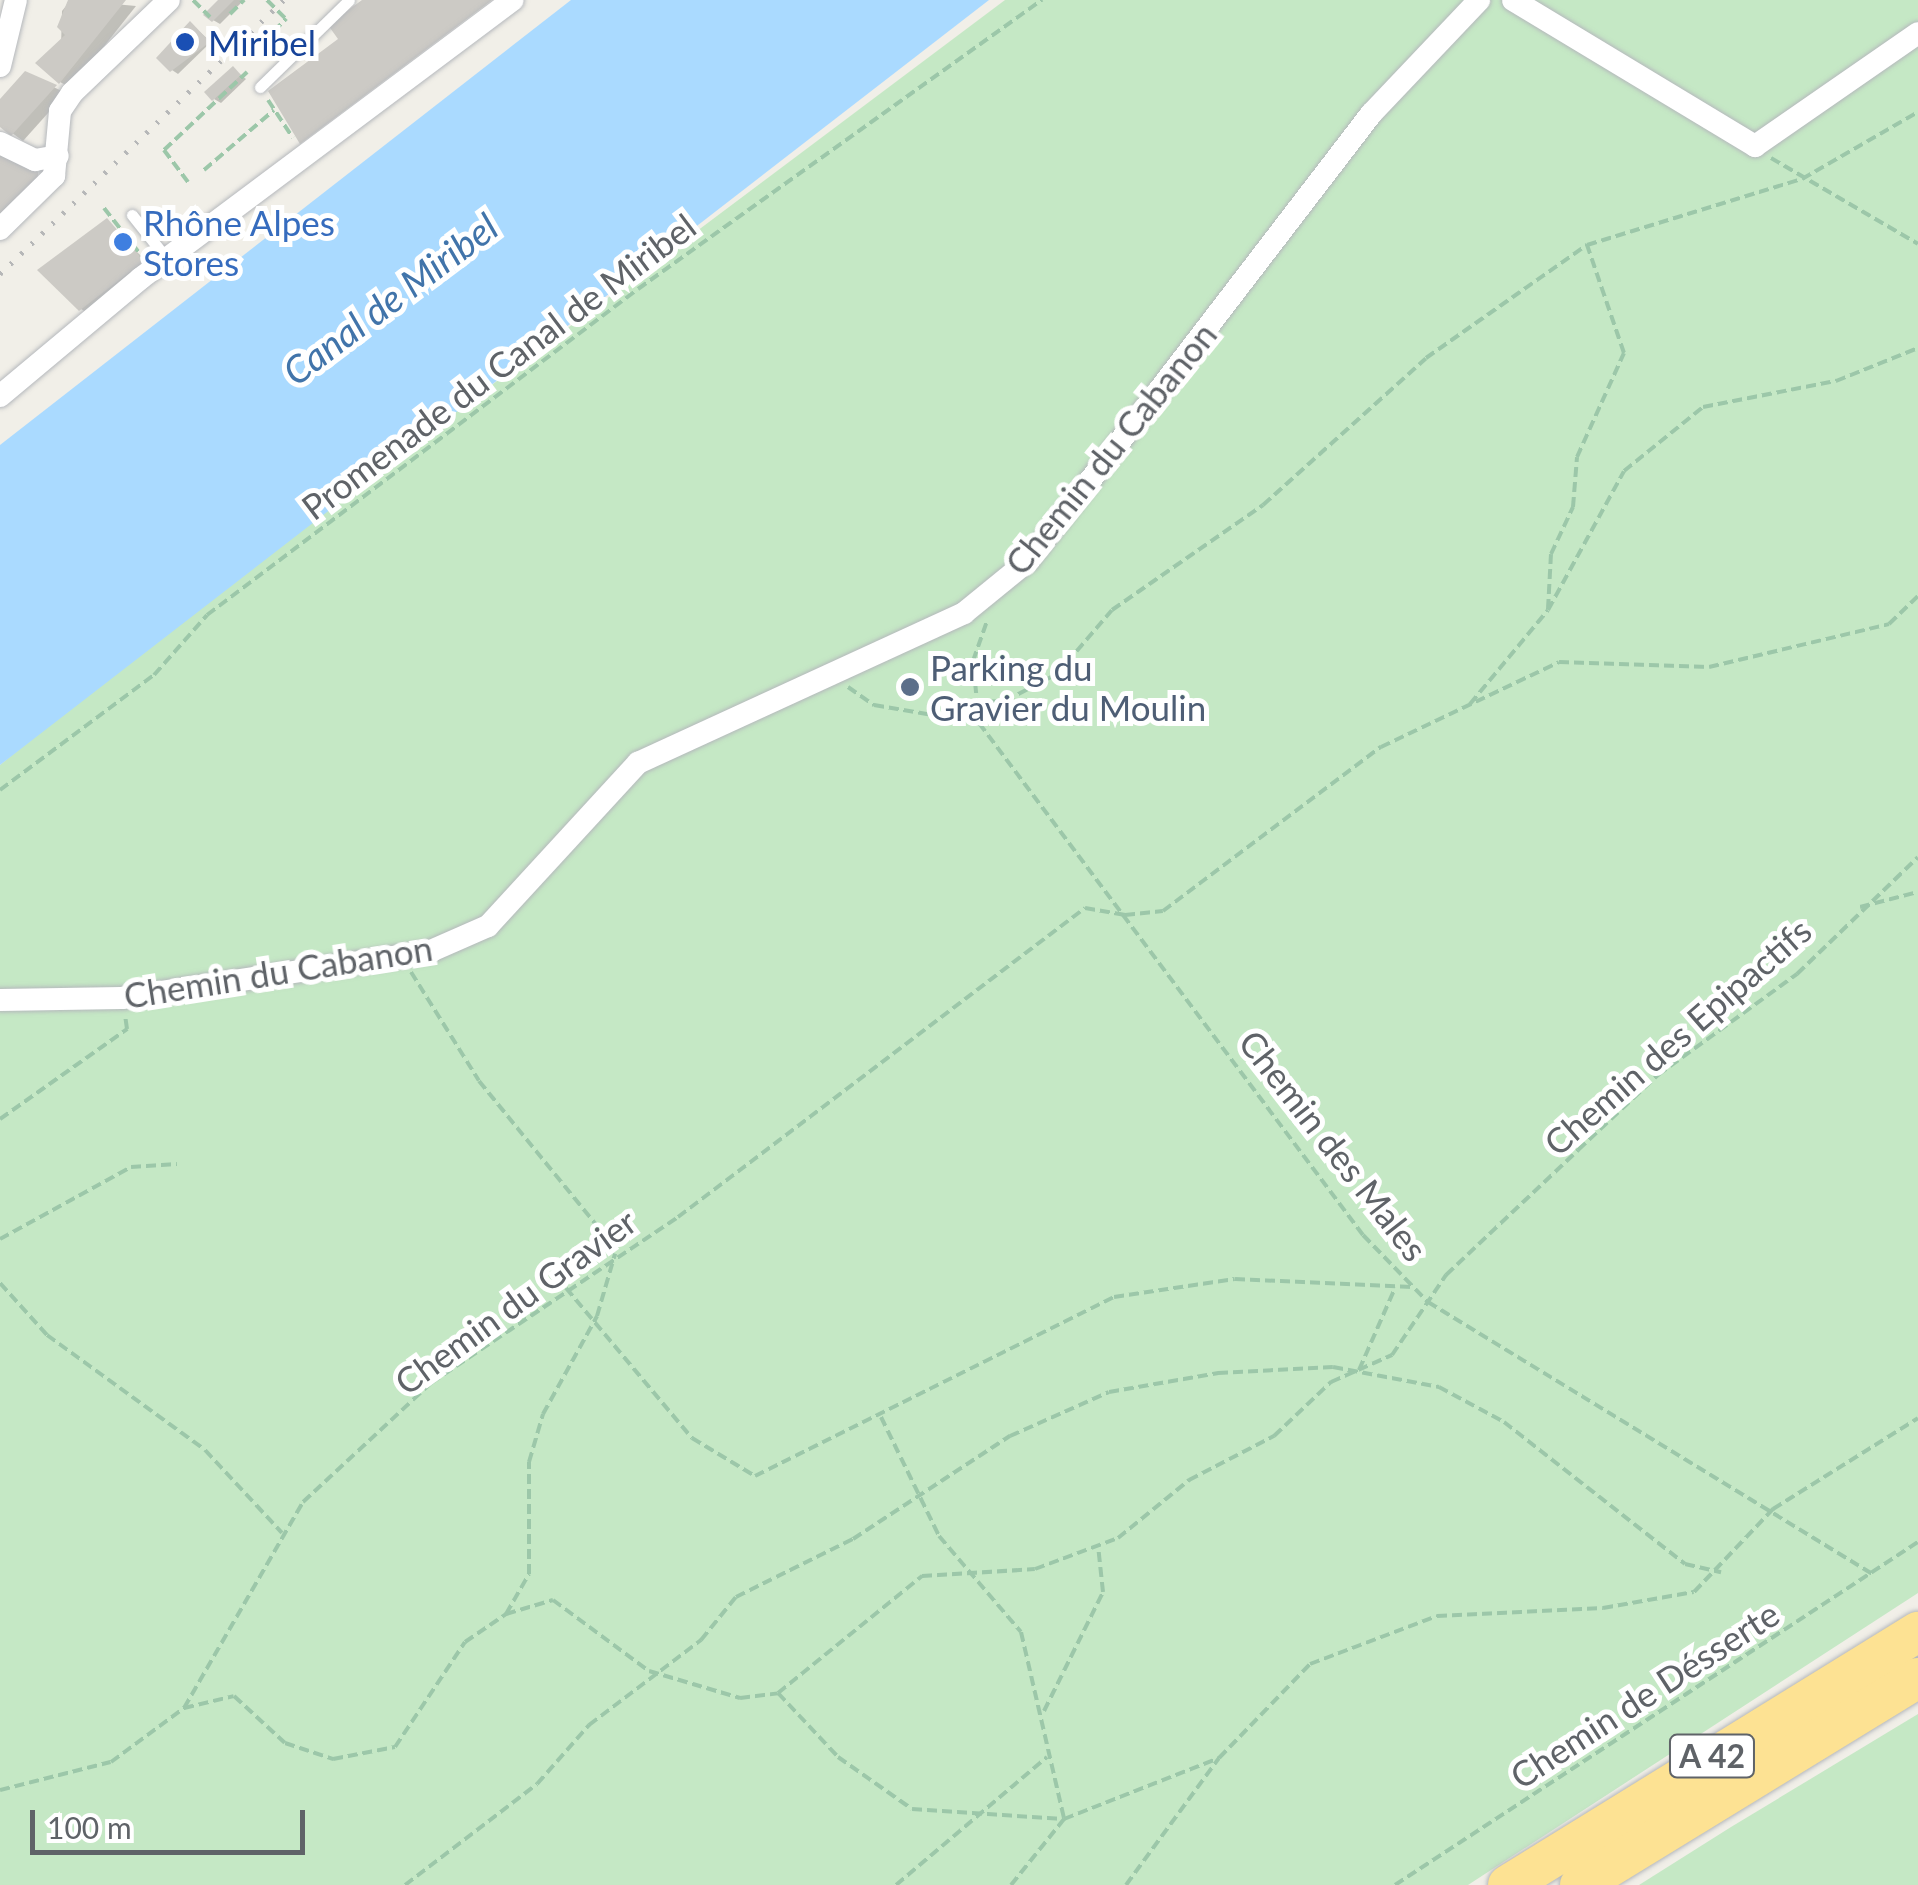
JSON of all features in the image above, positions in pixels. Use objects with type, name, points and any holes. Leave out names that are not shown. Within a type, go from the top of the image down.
[{"type":"highway","name":"A 42","points":[[1508,1885],[1918,1632]]},
{"type":"highway","name":"A 42","points":[[1580,1885],[1918,1678]]},
{"type":"street","points":[[0,18],[14,0]]},
{"type":"street","points":[[0,66],[14,0]]},
{"type":"street","points":[[0,229],[54,176],[60,111],[72,92],[168,0]]},
{"type":"street","points":[[0,396],[157,261],[512,0]]},
{"type":"street","name":"Chemin du Cabanon","points":[[0,1000],[122,998],[401,956],[488,926],[592,802],[638,763],[834,678],[964,613],[1029,560],[1372,114],[1479,0]]},
{"type":"street","points":[[1513,0],[1755,146],[1918,33]]},
{"type":"street","points":[[0,143],[35,160],[58,156]]},
{"type":"lane","points":[[260,87],[349,0]]},
{"type":"lane","points":[[132,214],[157,261]]},
{"type":"path","points":[[193,0],[210,17]]},
{"type":"path","points":[[230,14],[244,0]]},
{"type":"path","points":[[264,42],[286,18],[267,0]]},
{"type":"path","name":"Promenade du Canal de Miribel","points":[[0,790],[154,674],[208,615],[622,301],[1042,0]]},
{"type":"path","points":[[188,182],[164,150],[245,70],[300,148]]},
{"type":"path","points":[[204,170],[274,110]]},
{"type":"path","points":[[976,702],[1005,701],[1057,674],[1112,610],[1263,506],[1426,358],[1587,245],[1802,179],[1918,112]]},
{"type":"path","points":[[1755,146],[1802,179],[1918,244]]},
{"type":"path","points":[[104,208],[157,261]]},
{"type":"path","points":[[1548,610],[1551,554],[1574,506],[1577,457],[1624,354],[1587,245]]},
{"type":"path","points":[[1467,708],[1548,610],[1624,471],[1702,407],[1836,381],[1918,348]]},
{"type":"path","points":[[834,678],[874,705],[979,723],[973,660],[1001,583]]},
{"type":"path","name":"Chemin du Gravier","points":[[0,1790],[111,1762],[184,1708],[303,1502],[431,1384],[617,1250],[678,1217],[1084,908],[1125,915],[1162,911],[1381,747],[1558,662],[1709,667],[1890,624],[1918,596]]},
{"type":"path","name":"Chemin des Males","points":[[979,723],[1412,1287],[1428,1302],[1773,1509],[1874,1575]]},
{"type":"path","name":"Chemin des Epipactifs","points":[[972,1578],[1035,1569],[1098,1545],[1190,1480],[1274,1436],[1331,1382],[1392,1355],[1428,1302],[1658,1075],[1797,974],[1860,907],[1918,857]]},
{"type":"path","points":[[1860,907],[1918,892]]},
{"type":"path","points":[[401,956],[480,1081],[617,1250],[602,1274],[593,1325],[543,1414],[529,1462],[529,1574],[506,1614]]},
{"type":"path","points":[[0,1118],[127,1029],[122,998]]},
{"type":"path","points":[[0,1240],[131,1166],[177,1164]]},
{"type":"path","points":[[0,1283],[47,1335],[205,1450],[282,1533]]},
{"type":"path","points":[[565,1287],[593,1325],[692,1438],[756,1476],[882,1417],[1063,1316],[1161,1283],[1412,1287]]},
{"type":"path","points":[[1359,1370],[1396,1286]]},
{"type":"path","points":[[404,1885],[537,1784],[649,1672],[700,1640],[736,1597],[917,1498],[1010,1436],[1109,1392],[1218,1373],[1359,1370],[1439,1387],[1504,1422],[1685,1564],[1721,1572]]},
{"type":"path","points":[[882,1417],[917,1498],[972,1578],[1020,1632],[1044,1712],[1047,1757],[1064,1819]]},
{"type":"path","points":[[1126,1885],[1220,1758],[1310,1664],[1436,1616],[1603,1608],[1694,1592],[1721,1572],[1773,1509],[1918,1418]]},
{"type":"path","name":"Chemin de Désserte","points":[[1395,1885],[1874,1575],[1918,1542]]},
{"type":"path","points":[[1044,1712],[1103,1592],[1098,1545]]},
{"type":"path","points":[[184,1708],[234,1696],[284,1742],[333,1759],[395,1748],[464,1642],[506,1614],[552,1600],[649,1672],[740,1698],[778,1693],[922,1576],[972,1578]]},
{"type":"path","points":[[778,1693],[838,1757],[912,1809],[980,1810],[1064,1819],[1220,1758]]},
{"type":"path","points":[[896,1885],[1047,1757]]},
{"type":"path","points":[[1011,1885],[1064,1819]]},
{"type":"green space","points":[[1005,0],[1918,0],[1918,1593],[1468,1885],[0,1885],[0,765],[133,654]]},
{"type":"green space","points":[[1918,1714],[1918,1885],[1639,1885],[1731,1827]]},
{"type":"water","name":"Canal de Miribel","points":[[571,0],[989,0],[0,765],[0,445]]},
{"type":"building","points":[[68,0],[126,0],[59,84],[35,63],[65,35],[57,27]]},
{"type":"building","points":[[218,0],[234,0],[212,22],[203,15]]},
{"type":"building","points":[[362,0],[492,0],[300,144],[268,91],[338,39],[328,25]]},
{"type":"building","name":"Miribel","points":[[190,21],[210,42],[170,72],[156,58]]},
{"type":"building","points":[[233,66],[241,75],[212,101],[204,92]]},
{"type":"building","points":[[25,71],[57,85],[11,136],[0,127],[0,99]]},
{"type":"building","points":[[0,152],[38,172],[38,183],[0,220]]},
{"type":"building","points":[[107,218],[144,261],[79,311],[37,270]]},
{"type":"railway","points":[[0,274],[284,0]]},
{"type":"place","name":"Miribel","points":[[185,42]]},
{"type":"place","name":"Rhône Alpes Stores","points":[[123,242]]},
{"type":"place","name":"Parking du Gravier du Moulin","points":[[910,687]]}]
